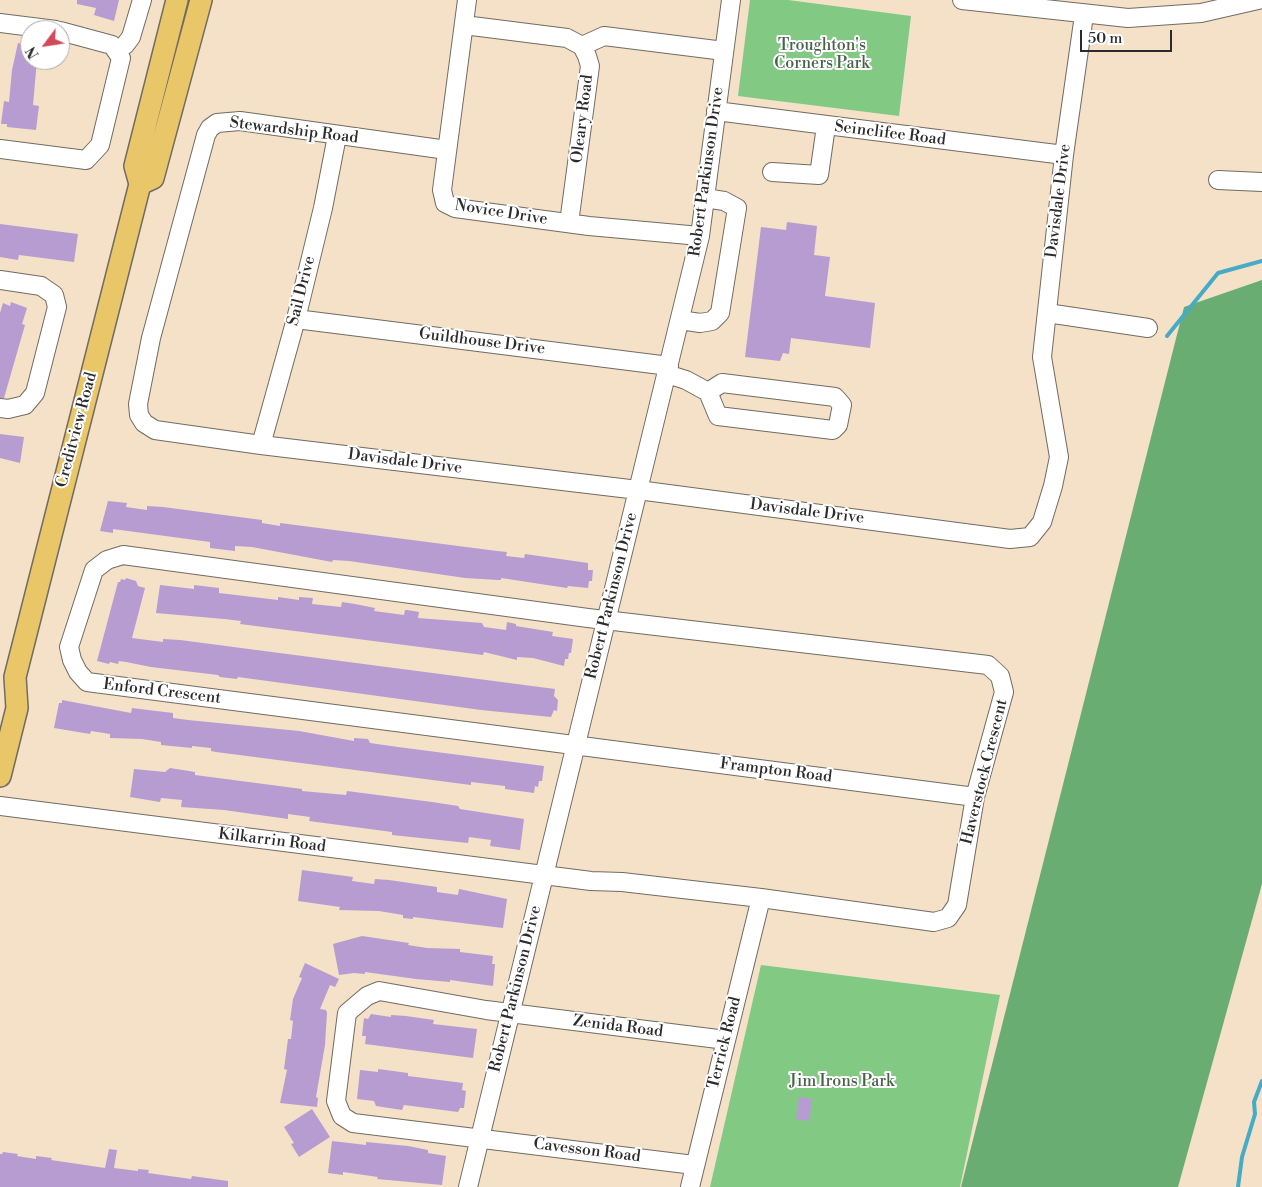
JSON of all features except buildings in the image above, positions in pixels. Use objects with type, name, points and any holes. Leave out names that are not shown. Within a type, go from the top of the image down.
[{"type":"main road","name":"Creditview Road","points":[[0,776],[17,708],[15,677],[140,184],[135,166],[177,0]]},
{"type":"main road","name":"Creditview Road","points":[[140,184],[153,178],[201,0]]},
{"type":"main road","name":"Creditview Road","points":[[0,700],[15,677]]},
{"type":"street","points":[[116,50],[125,45],[131,37],[142,0]]},
{"type":"street","name":"Novice Drive","points":[[467,0],[442,190],[445,203],[455,208],[569,223],[700,236]]},
{"type":"street","name":"Robert Parkinson Drive","points":[[468,1187],[700,236],[731,0]]},
{"type":"street","points":[[962,0],[1084,15],[1157,18],[1201,13],[1258,0]]},
{"type":"street","name":"Davisdale Drive","points":[[151,338],[138,404],[139,415],[144,423],[155,430],[261,445],[638,490],[1010,539],[1030,537],[1042,522],[1054,486],[1059,457],[1042,357],[1064,156],[1084,15]]},
{"type":"street","points":[[0,22],[20,25]]},
{"type":"street","points":[[464,25],[567,38],[582,46],[604,36],[724,51]]},
{"type":"street","points":[[0,149],[86,160],[92,156],[100,145],[120,69],[121,58],[116,50],[107,43],[70,34]]},
{"type":"street","name":"Oleary Road","points":[[569,223],[590,66],[582,46]]},
{"type":"street","name":"Seinclifee Road","points":[[716,111],[1064,156]]},
{"type":"street","name":"Stewardship Road","points":[[151,338],[206,135],[210,128],[217,123],[240,121],[447,150]]},
{"type":"street","points":[[772,172],[819,175],[826,126]]},
{"type":"street","name":"Sail Drive","points":[[261,445],[296,319],[323,208],[337,136]]},
{"type":"street","points":[[1218,180],[1262,182]]},
{"type":"street","points":[[680,320],[700,323],[712,321],[720,313],[737,208],[724,201],[705,198]]},
{"type":"street","points":[[0,280],[41,286],[54,295],[57,307],[35,393],[24,405],[8,409],[0,408]]},
{"type":"street","points":[[1047,313],[1148,328]]},
{"type":"street","name":"Guildhouse Drive","points":[[296,319],[668,370],[708,392]]},
{"type":"street","points":[[722,383],[835,397],[842,404],[838,425],[833,430],[718,416],[708,392],[722,383]]},
{"type":"street","name":"Enford Crescent","points":[[576,745],[87,682],[78,672],[72,660],[69,647],[94,570],[107,560],[123,555],[606,621]]},
{"type":"street","name":"Haverstock Crescent","points":[[544,876],[761,898],[934,922],[948,918],[957,905],[975,797],[1004,692],[1000,676],[988,665],[606,621]]},
{"type":"street","name":"Frampton Road","points":[[576,745],[975,797]]},
{"type":"street","name":"Kilkarrin Road","points":[[0,806],[544,876]]},
{"type":"street","name":"Terrick Road","points":[[690,1187],[761,898]]},
{"type":"street","name":"Zenida Road","points":[[480,1137],[353,1123],[342,1116],[336,1101],[347,1013],[366,996],[379,991],[510,1013],[726,1040]]},
{"type":"street","name":"Cavesson Road","points":[[480,1137],[694,1165]]},
{"type":"green space","name":"Troughton's Corners Park","points":[[750,0],[788,0],[911,16],[899,116],[738,96]]},
{"type":"green space","points":[[1262,280],[1262,884],[1178,1187],[961,1187],[1184,307]]},
{"type":"green space","name":"Jim Irons Park","points":[[761,965],[1000,995],[960,1187],[710,1187]]},
{"type":"waterway","points":[[1167,336],[1218,273],[1262,261]]},
{"type":"waterway","points":[[1238,1187],[1242,1157],[1255,1114],[1254,1102],[1262,1081]]}]
